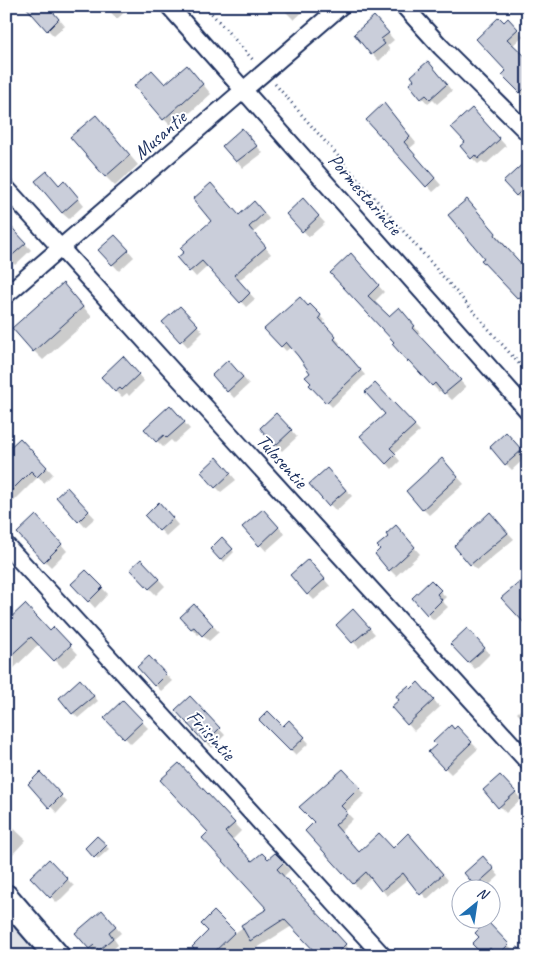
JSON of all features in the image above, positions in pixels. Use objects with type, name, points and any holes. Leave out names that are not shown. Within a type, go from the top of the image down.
[{"type":"main road","points":[[6,897],[57,956]]},
{"type":"street","name":"Pormestarintie","points":[[169,6],[528,412]]},
{"type":"street","name":"Musantie","points":[[6,295],[342,6]]},
{"type":"street","points":[[404,6],[441,47],[527,130]]},
{"type":"street","name":"Tulosentie","points":[[6,188],[528,762]]},
{"type":"street","name":"Friisintie","points":[[6,545],[383,956]]},
{"type":"path","points":[[206,6],[528,374]]},
{"type":"path","points":[[512,956],[528,936]]},
{"type":"shaded area","points":[[6,918],[39,956],[6,956]]},
{"type":"building","points":[[25,6],[48,6],[59,19],[47,31]]},
{"type":"building","points":[[374,16],[389,33],[381,39],[385,44],[371,55],[354,34]]},
{"type":"building","points":[[499,17],[504,22],[508,18],[518,29],[507,39],[528,59],[528,85],[520,93],[502,75],[506,71],[476,39]]},
{"type":"building","points":[[428,61],[447,84],[430,99],[426,95],[421,99],[409,84],[414,80],[411,76]]},
{"type":"building","points":[[187,65],[203,84],[163,120],[134,86],[152,70],[165,84]]},
{"type":"building","points":[[384,103],[410,136],[404,142],[435,178],[426,187],[366,120]]},
{"type":"building","points":[[472,108],[500,139],[478,159],[475,155],[471,159],[460,146],[465,142],[451,127]]},
{"type":"building","points":[[96,115],[130,155],[105,177],[70,137]]},
{"type":"building","points":[[242,128],[257,146],[236,162],[222,146]]},
{"type":"building","points":[[528,159],[528,184],[516,196],[503,182]]},
{"type":"building","points":[[47,171],[59,185],[64,180],[79,198],[62,213],[35,181]]},
{"type":"building","points":[[211,183],[239,215],[254,201],[264,213],[249,227],[266,247],[234,275],[250,293],[240,303],[202,261],[189,272],[177,258],[184,252],[180,248],[211,221],[193,199]]},
{"type":"building","points":[[303,198],[319,216],[302,232],[286,214]]},
{"type":"building","points":[[467,199],[496,233],[495,235],[528,271],[528,290],[518,299],[481,260],[484,258],[448,215]]},
{"type":"building","points":[[6,221],[26,243],[6,261]]},
{"type":"building","points":[[115,235],[129,250],[112,265],[98,250]]},
{"type":"building","points":[[351,253],[379,285],[368,296],[389,316],[399,307],[415,326],[412,328],[461,380],[444,394],[435,383],[432,386],[408,362],[392,344],[394,342],[330,273]]},
{"type":"building","points":[[63,283],[83,307],[33,352],[12,328]]},
{"type":"building","points":[[300,297],[308,306],[310,304],[321,315],[319,318],[336,337],[334,339],[361,370],[326,403],[309,385],[311,383],[305,377],[310,373],[298,356],[286,342],[281,347],[264,329]]},
{"type":"building","points":[[180,306],[198,325],[180,342],[162,322]]},
{"type":"building","points":[[123,356],[139,374],[122,390],[120,388],[115,392],[101,377]]},
{"type":"building","points":[[228,360],[243,377],[227,392],[212,375]]},
{"type":"building","points":[[375,383],[415,425],[390,448],[396,454],[386,464],[360,436],[385,414],[365,392]]},
{"type":"building","points":[[170,405],[185,422],[167,438],[164,435],[156,442],[144,429]]},
{"type":"building","points":[[276,413],[292,430],[275,446],[260,428]]},
{"type":"building","points":[[506,432],[522,450],[505,465],[490,447]]},
{"type":"building","points":[[20,438],[47,467],[37,477],[31,471],[6,496],[6,451]]},
{"type":"building","points":[[217,457],[231,473],[215,488],[201,472]]},
{"type":"building","points":[[442,458],[458,477],[422,510],[406,491]]},
{"type":"building","points":[[327,468],[346,490],[328,506],[309,484]]},
{"type":"building","points":[[67,487],[89,511],[78,522],[56,497]]},
{"type":"building","points":[[159,502],[173,518],[159,531],[145,516]]},
{"type":"building","points":[[263,509],[279,527],[259,546],[242,527]]},
{"type":"building","points":[[490,512],[508,533],[470,565],[454,546]]},
{"type":"building","points":[[36,515],[62,544],[44,562],[17,533]]},
{"type":"building","points":[[396,525],[415,547],[389,571],[375,554],[380,549],[377,546],[388,537],[386,534]]},
{"type":"building","points":[[222,537],[233,549],[220,560],[210,549]]},
{"type":"building","points":[[141,559],[160,579],[149,589],[130,569]]},
{"type":"building","points":[[308,559],[325,579],[307,595],[290,575]]},
{"type":"building","points":[[86,570],[103,587],[88,602],[71,584]]},
{"type":"building","points":[[528,575],[528,627],[501,598]]},
{"type":"building","points":[[431,580],[441,590],[437,594],[442,600],[427,615],[412,598]]},
{"type":"building","points":[[25,604],[50,631],[54,627],[71,645],[54,661],[31,637],[6,660],[6,622]]},
{"type":"building","points":[[194,604],[213,625],[202,636],[194,627],[191,629],[180,617]]},
{"type":"building","points":[[353,609],[370,628],[352,643],[336,625]]},
{"type":"building","points":[[467,628],[485,648],[468,663],[450,644]]},
{"type":"building","points":[[149,656],[166,674],[154,686],[137,667]]},
{"type":"building","points":[[80,679],[94,696],[72,714],[59,698]]},
{"type":"building","points":[[418,682],[434,700],[407,725],[391,707],[399,700],[396,696],[408,686],[411,689]]},
{"type":"building","points":[[190,696],[220,728],[205,743],[175,710]]},
{"type":"building","points":[[123,700],[143,721],[124,739],[104,718]]},
{"type":"building","points":[[268,711],[283,726],[289,720],[305,737],[290,751],[259,720]]},
{"type":"building","points":[[451,725],[454,729],[457,726],[472,742],[444,769],[428,752],[436,745],[433,742]]},
{"type":"building","points":[[179,763],[235,823],[225,832],[252,861],[262,853],[268,859],[275,853],[284,862],[277,869],[346,944],[334,956],[319,956],[284,919],[250,941],[241,925],[267,909],[202,838],[208,832],[160,780]]},
{"type":"building","points":[[343,769],[360,787],[341,806],[348,813],[335,825],[359,852],[379,833],[393,848],[408,833],[443,874],[420,895],[403,873],[381,891],[366,872],[353,884],[305,831],[314,822],[299,807]]},
{"type":"building","points":[[40,772],[62,795],[49,808],[28,784]]},
{"type":"building","points":[[500,775],[516,792],[498,808],[483,790]]},
{"type":"building","points":[[97,836],[107,845],[94,858],[85,848]]},
{"type":"building","points":[[483,856],[494,869],[482,880],[470,880],[464,873]]},
{"type":"building","points":[[49,859],[68,879],[50,898],[30,877]]},
{"type":"building","points":[[102,910],[116,926],[109,932],[113,938],[99,950],[94,945],[89,949],[75,933]]},
{"type":"building","points":[[214,911],[235,932],[210,956],[200,956],[192,947],[208,931],[201,924]]},
{"type":"building","points":[[478,930],[496,930],[509,944],[497,956],[490,948],[483,955],[472,944],[479,937],[475,933]]}]
